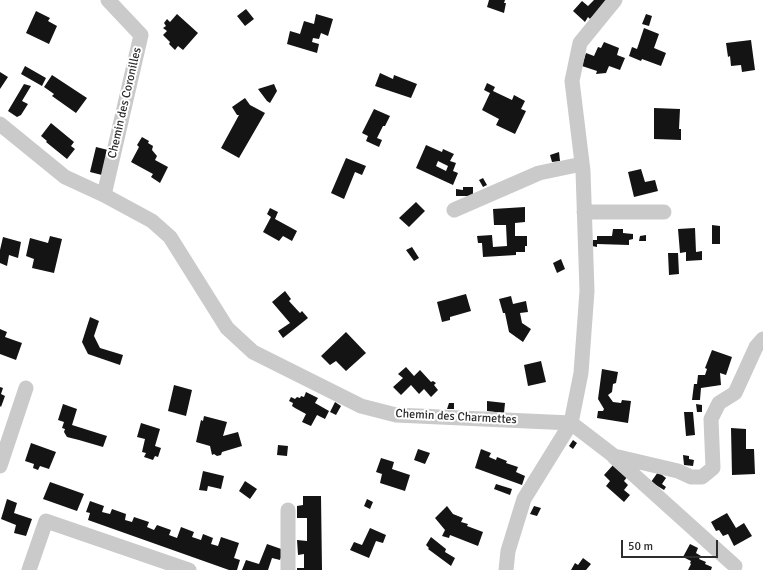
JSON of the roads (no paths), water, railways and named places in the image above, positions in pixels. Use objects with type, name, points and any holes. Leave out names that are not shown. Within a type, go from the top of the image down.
[{"type":"street","name":"Chemin des Coronilles","points":[[104,195],[141,35],[108,0]]},
{"type":"street","points":[[506,570],[508,551],[524,499],[571,423],[581,373],[587,291],[582,164],[572,81],[580,43],[615,0]]},
{"type":"street","name":"Chemin des Charmettes","points":[[0,124],[65,177],[104,195],[152,221],[170,237],[227,328],[253,352],[361,406],[396,415],[571,423]]},
{"type":"street","points":[[454,210],[538,173],[582,164]]},
{"type":"street","points":[[584,212],[664,212]]},
{"type":"street","points":[[614,456],[678,471],[691,477],[702,476],[713,468],[711,419],[719,403],[735,393],[756,347],[763,339]]},
{"type":"street","points":[[0,466],[26,388]]},
{"type":"street","points":[[571,423],[614,456],[735,566]]},
{"type":"street","points":[[288,510],[288,570]]},
{"type":"street","points":[[29,570],[46,522],[189,570]]}]
